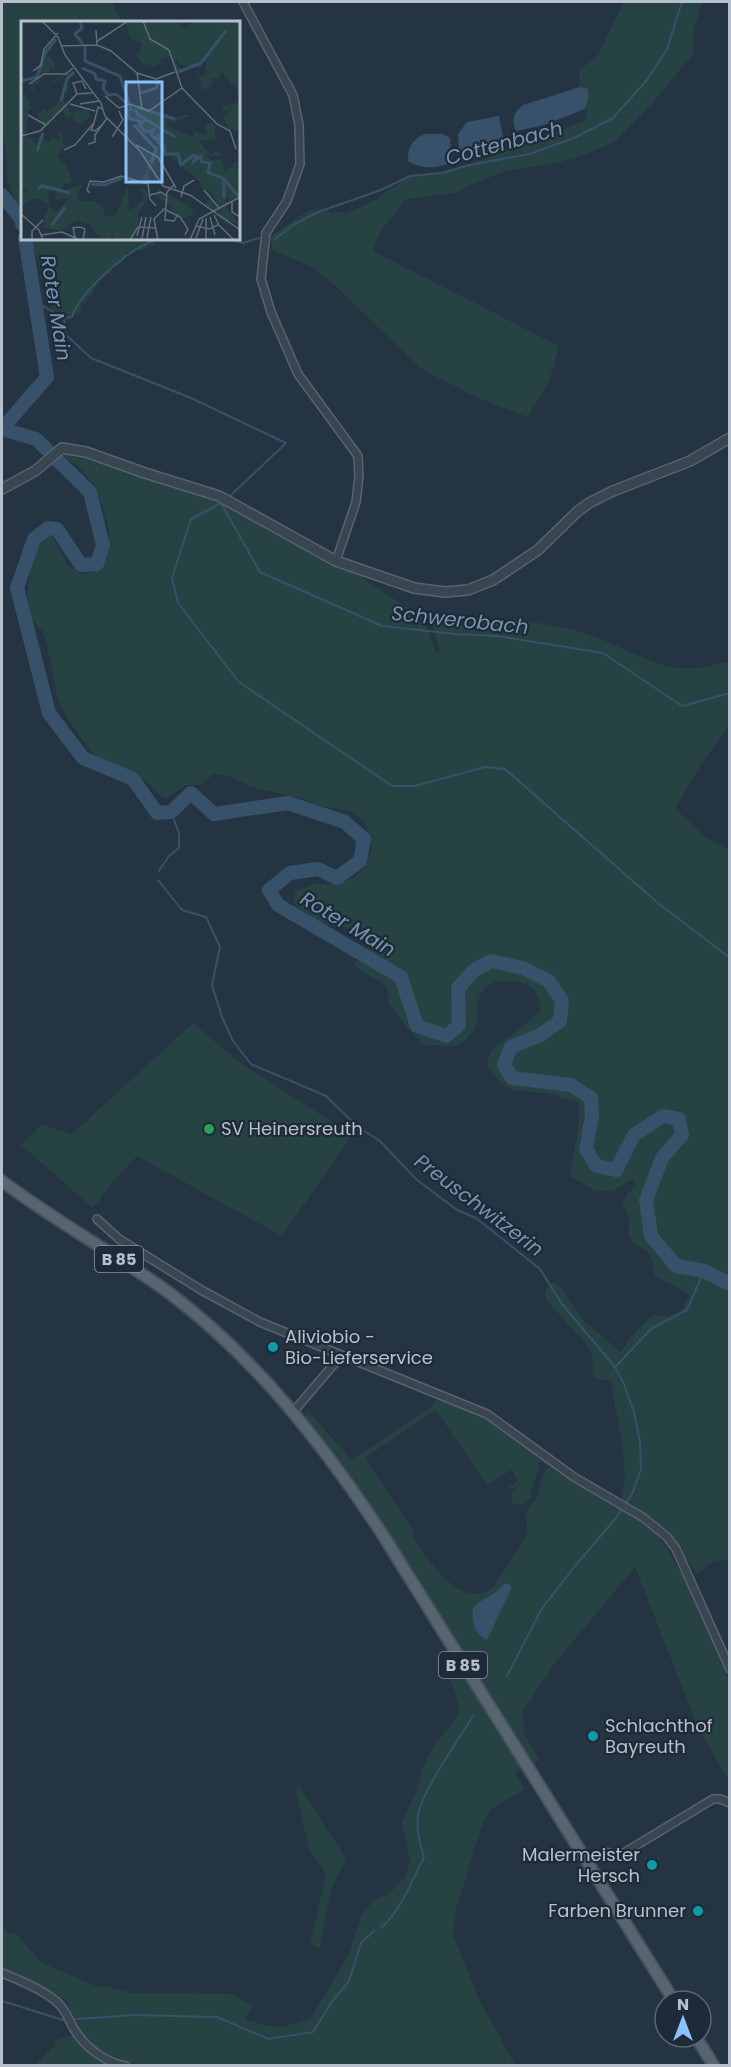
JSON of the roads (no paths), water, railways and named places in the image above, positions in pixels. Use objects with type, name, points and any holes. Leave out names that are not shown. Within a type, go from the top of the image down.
[{"type":"main road","name":"B 85","points":[[2,1181],[136,1270],[190,1310],[249,1364],[292,1412],[335,1466],[381,1532],[667,1989]]},
{"type":"main road","points":[[703,2049],[714,2066]]},
{"type":"street","points":[[243,2],[293,95],[299,125],[300,164],[286,201],[266,233],[261,279],[271,312],[298,375],[358,456],[359,476],[356,502],[336,561]]},
{"type":"street","points":[[2,489],[44,464],[62,448],[86,452],[219,496],[336,561],[425,591],[445,592],[474,588],[505,573],[538,550],[589,503],[613,491],[690,461],[729,438]]},
{"type":"street","points":[[97,1219],[119,1239],[218,1301],[276,1330],[478,1410],[502,1424],[547,1458],[640,1515],[667,1537],[676,1549],[729,1669]]},
{"type":"street","points":[[292,1412],[341,1356]]},
{"type":"street","points":[[606,1852],[614,1855],[622,1854],[713,1799],[729,1803]]},
{"type":"street","points":[[2,1973],[21,1980],[58,2002],[72,2027],[90,2049],[114,2064],[126,2066]]},
{"type":"water","points":[[580,87],[588,89],[585,109],[544,125],[516,131],[514,116],[523,105]]},
{"type":"water","points":[[499,116],[503,137],[482,149],[459,150],[458,134],[467,122]]},
{"type":"water","points":[[425,134],[442,134],[450,138],[452,163],[430,167],[419,166],[408,161],[411,144]]},
{"type":"water","points":[[507,1583],[512,1587],[487,1640],[479,1635],[475,1627],[473,1608]]},
{"type":"waterway","name":"Cottenbach","points":[[274,240],[293,225],[318,212],[381,190],[410,176],[442,173],[469,165],[530,154],[576,137],[613,118],[647,80],[667,49],[682,2]]},
{"type":"waterway","name":"Roter Main","points":[[2,195],[21,219]]},
{"type":"waterway","name":"Cottenbach","points":[[230,240],[243,243],[259,238]]},
{"type":"waterway","name":"Roter Main","points":[[25,240],[47,377],[2,429],[36,439],[90,492],[103,545],[97,564],[81,565],[57,529],[48,528],[34,539],[17,588],[49,713],[83,758],[133,779],[157,813],[171,812],[191,793],[214,814],[288,803],[345,822],[364,839],[360,861],[337,878],[318,869],[290,873],[269,890],[278,905],[401,977],[417,1026],[446,1036],[459,1025],[458,988],[474,970],[491,961],[523,968],[549,981],[562,1001],[560,1021],[540,1035],[511,1047],[504,1065],[512,1078],[571,1085],[591,1098],[592,1116],[586,1149],[596,1166],[616,1170],[634,1135],[663,1116],[679,1119],[682,1135],[662,1158],[646,1200],[651,1236],[676,1266],[704,1271],[730,1284]]},
{"type":"waterway","name":"Cottenbach","points":[[36,304],[46,307],[61,317],[72,317],[81,300],[105,274],[132,252],[155,240]]},
{"type":"waterway","points":[[64,318],[65,334],[91,358],[191,398],[286,443],[231,495]]},
{"type":"waterway","name":"Schwerobach","points":[[730,693],[682,706],[603,653],[497,636],[382,626],[260,572],[221,503],[191,519],[172,578],[178,603],[239,682],[392,786],[415,786],[485,767],[505,769],[658,903],[730,958]]},
{"type":"waterway","name":"Preuschwitzerin","points":[[159,871],[169,856],[179,848],[179,833],[171,812]]},
{"type":"waterway","name":"Preuschwitzerin","points":[[158,880],[182,910],[206,917],[220,947],[212,985],[222,1017],[233,1041],[251,1064],[326,1096],[358,1127],[380,1141],[417,1180],[457,1210],[476,1218],[540,1269],[562,1304],[615,1367],[624,1384],[634,1412],[640,1442],[641,1469],[632,1494],[616,1518],[541,1610],[507,1676]]},
{"type":"waterway","points":[[615,1367],[652,1328],[687,1310],[704,1271]]},
{"type":"waterway","name":"Preuschwitzerin","points":[[381,1928],[400,1904],[424,1857],[420,1842],[418,1815],[426,1793],[473,1716]]},
{"type":"waterway","name":"Preuschwitzerin","points":[[2,2001],[63,2020],[132,2015],[217,2017],[268,2039],[313,2032],[331,2003],[349,1981],[361,1943],[374,1931]]},
{"type":"place","name":"SV Heinersreuth","points":[[209,1129]]},
{"type":"place","name":"Aliviobio - Bio-Lieferservice","points":[[273,1347]]},
{"type":"place","name":"Schlachthof Bayreuth","points":[[593,1736]]},
{"type":"place","name":"Malermeister Hersch","points":[[652,1865]]},
{"type":"place","name":"Farben Brunner","points":[[698,1911]]}]
